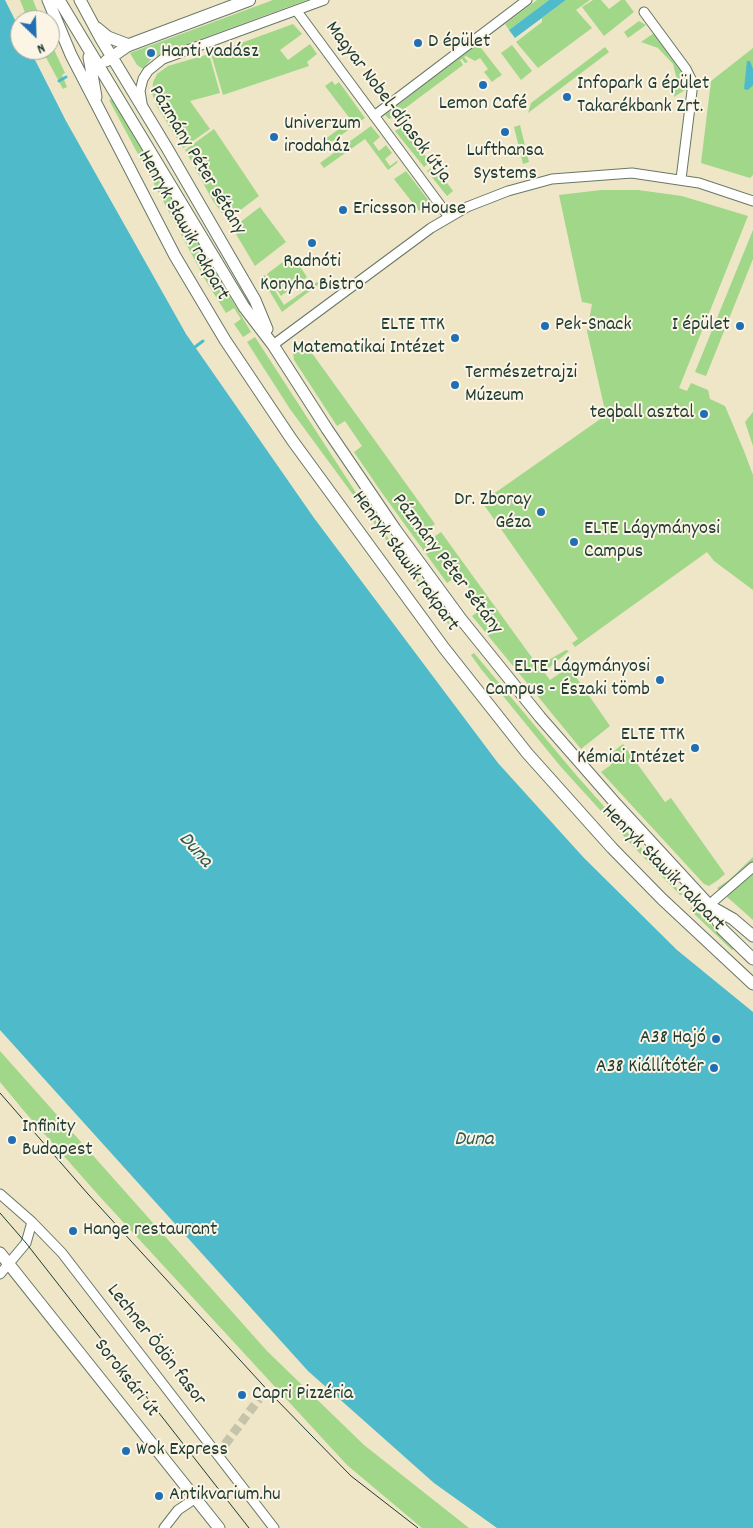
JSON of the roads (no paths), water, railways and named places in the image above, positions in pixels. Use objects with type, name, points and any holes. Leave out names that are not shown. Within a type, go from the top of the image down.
[{"type":"main road","points":[[129,45],[249,0]]},
{"type":"street","name":"Henryk Sławik rakpart","points":[[48,0],[71,55],[153,216],[201,302],[292,440],[481,696],[566,796],[662,899],[753,984]]},
{"type":"street","name":"Pázmány Péter sétány","points":[[59,0],[244,307],[273,345],[364,485],[467,626],[576,759],[709,905],[722,928],[753,959]]},
{"type":"street","name":"Pázmány Péter sétány","points":[[78,0],[87,48]]},
{"type":"street","name":"Pázmány Péter sétány","points":[[78,0],[255,300],[273,345]]},
{"type":"street","points":[[145,111],[141,99],[141,84],[148,71],[156,64],[324,0]]},
{"type":"street","points":[[374,116],[527,0]]},
{"type":"street","name":"Magyar Nobel-díjasok útja","points":[[296,10],[449,217]]},
{"type":"street","points":[[644,12],[686,69],[693,83],[681,179]]},
{"type":"street","points":[[92,23],[108,37],[129,45]]},
{"type":"street","points":[[94,84],[99,68],[129,45]]},
{"type":"street","name":"Henryk Sławik rakpart","points":[[87,48],[98,106]]},
{"type":"street","points":[[273,345],[449,217],[508,190],[552,179],[632,173],[681,179],[753,201]]},
{"type":"street","points":[[709,905],[753,867]]},
{"type":"street","name":"Pázmány Péter sétány","points":[[709,905],[733,919],[753,936]]},
{"type":"street","name":"Lechner Ödön fasor","points":[[0,1194],[32,1222],[62,1253],[274,1528]]},
{"type":"street","points":[[0,1274],[26,1243],[32,1222]]},
{"type":"street","name":"Soroksári út","points":[[0,1253],[219,1528]]},
{"type":"street","points":[[164,1528],[178,1510],[196,1498]]},
{"type":"water","name":"Duna","points":[[0,0],[5,0],[10,10],[10,60],[35,60],[66,121],[186,334],[314,518],[498,763],[584,858],[677,950],[753,1012],[753,1528],[497,1528],[434,1483],[308,1371],[0,1030]]},
{"type":"water","points":[[549,0],[566,0],[515,38],[509,30]]},
{"type":"water","points":[[747,61],[750,61],[753,69],[753,85],[748,90],[744,89]]},
{"type":"waterway","points":[[59,81],[66,77]]},
{"type":"waterway","points":[[195,347],[203,341]]},
{"type":"tunnel","points":[[217,1455],[259,1399]]},
{"type":"tram line","points":[[0,1093],[88,1194],[272,1395],[351,1476],[418,1528]]},
{"type":"tram line","points":[[0,1213],[26,1243],[249,1528]]},
{"type":"place","name":"D épület","points":[[418,43]]},
{"type":"place","name":"Hanti vadász","points":[[151,53]]},
{"type":"place","name":"Lemon Café","points":[[483,85]]},
{"type":"place","name":"Infopark G épület Takarékbank Zrt.","points":[[567,97]]},
{"type":"place","name":"Lufthansa Systems","points":[[505,132]]},
{"type":"place","name":"Univerzum irodaház","points":[[274,137]]},
{"type":"place","name":"Ericsson House","points":[[343,210]]},
{"type":"place","name":"Radnóti Konyha Bistro","points":[[312,243]]},
{"type":"place","name":"Pek-Snack","points":[[545,326]]},
{"type":"place","name":"I épület","points":[[740,326]]},
{"type":"place","name":"ELTE TTK Matematikai Intézet","points":[[455,338]]},
{"type":"place","name":"Természetrajzi Múzeum","points":[[455,385]]},
{"type":"place","name":"teqball asztal","points":[[704,414]]},
{"type":"place","name":"Dr. Zboray Géza","points":[[541,512]]},
{"type":"place","name":"ELTE Lágymányosi Campus","points":[[574,542]]},
{"type":"place","name":"ELTE Lágymányosi Campus - Északi tömb","points":[[660,680]]},
{"type":"place","name":"ELTE TTK Kémiai Intézet","points":[[695,748]]},
{"type":"place","name":"A38 Hajó","points":[[716,1039]]},
{"type":"place","name":"A38 Kiállítótér","points":[[714,1068]]},
{"type":"place","name":"Infinity Budapest","points":[[12,1140]]},
{"type":"place","name":"Hange restaurant","points":[[73,1231]]},
{"type":"place","name":"Capri Pizzéria","points":[[242,1395]]},
{"type":"place","name":"Wok Express","points":[[126,1451]]},
{"type":"place","name":"Antikvarium.hu","points":[[159,1496]]}]
